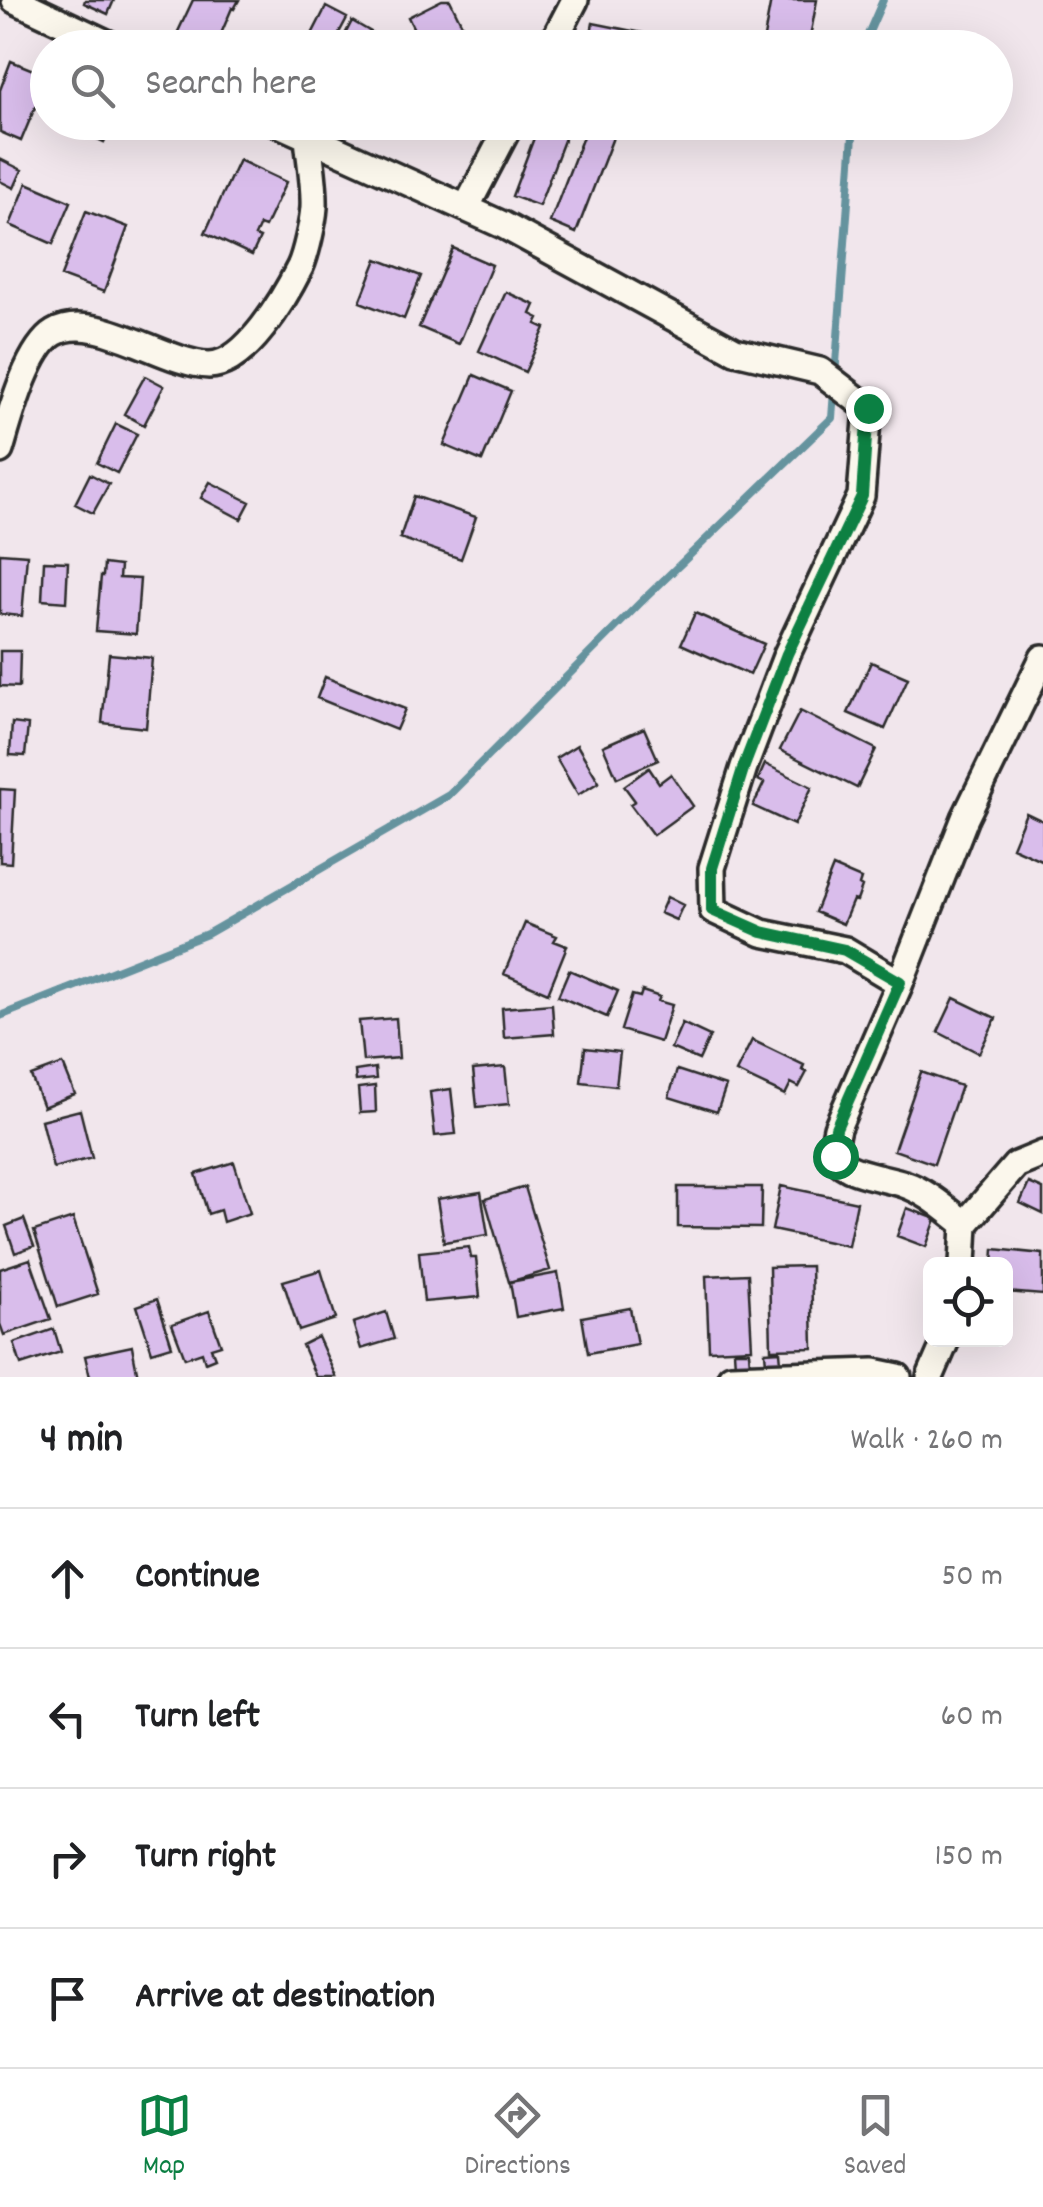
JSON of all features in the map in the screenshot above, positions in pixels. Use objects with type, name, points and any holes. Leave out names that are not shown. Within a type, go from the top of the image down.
[{"type":"street","points":[[15,0],[78,30]]},
{"type":"street","points":[[559,30],[575,0]]},
{"type":"street","points":[[0,450],[18,390],[41,345],[54,333],[81,326],[96,329],[210,365],[241,350],[270,318],[302,263],[314,208],[308,140]]},
{"type":"street","points":[[313,140],[503,225],[734,351],[820,371],[868,408],[862,496],[787,654],[744,766],[712,868],[712,910],[762,932],[845,950],[900,982]]},
{"type":"street","points":[[466,208],[502,140]]},
{"type":"street","points":[[965,1224],[909,1185],[841,1164],[835,1156],[836,1128],[965,818],[1043,658]]},
{"type":"street","points":[[963,1257],[965,1224],[1016,1165],[1043,1154]]},
{"type":"street","points":[[930,1377],[944,1347]]},
{"type":"street","points":[[731,1377],[874,1372],[898,1377]]},
{"type":"building","points":[[114,0],[108,14],[84,3]]},
{"type":"building","points":[[193,0],[239,0],[223,30],[179,30]]},
{"type":"building","points":[[442,0],[450,0],[465,30],[414,30],[408,17]]},
{"type":"building","points":[[771,0],[817,0],[811,30],[765,30]]},
{"type":"building","points":[[326,7],[347,18],[341,30],[314,30]]},
{"type":"building","points":[[352,21],[368,30],[347,30]]},
{"type":"building","points":[[593,23],[628,30],[592,30]]},
{"type":"building","points":[[11,61],[30,69],[30,119],[21,141],[0,132],[0,90]]},
{"type":"building","points":[[533,140],[564,140],[539,206],[512,196]]},
{"type":"building","points":[[582,140],[612,140],[576,233],[550,222]]},
{"type":"building","points":[[0,159],[22,170],[14,188],[0,181]]},
{"type":"building","points":[[239,160],[286,182],[265,227],[260,225],[255,236],[260,238],[252,255],[205,233]]},
{"type":"building","points":[[27,183],[71,202],[53,244],[10,225]]},
{"type":"building","points":[[86,211],[128,227],[104,292],[61,276]]},
{"type":"building","points":[[453,248],[492,265],[459,344],[419,327]]},
{"type":"building","points":[[377,259],[421,276],[404,319],[360,302]]},
{"type":"building","points":[[506,292],[535,305],[531,314],[539,318],[536,324],[545,328],[525,372],[479,351]]},
{"type":"building","points":[[474,375],[511,391],[482,461],[444,445]]},
{"type":"building","points":[[145,376],[164,386],[144,425],[124,414]]},
{"type":"building","points":[[116,424],[137,434],[117,473],[97,463]]},
{"type":"building","points":[[90,474],[109,484],[93,513],[75,504]]},
{"type":"building","points":[[210,482],[250,502],[241,519],[201,498]]},
{"type":"building","points":[[414,496],[476,517],[461,559],[400,538]]},
{"type":"building","points":[[0,553],[27,555],[22,616],[0,614]]},
{"type":"building","points":[[44,561],[68,562],[66,602],[42,600]]},
{"type":"building","points":[[104,564],[120,566],[119,578],[140,579],[136,634],[96,631]]},
{"type":"building","points":[[695,613],[764,644],[750,675],[681,644]]},
{"type":"building","points":[[0,651],[20,651],[19,687],[0,686]]},
{"type":"building","points":[[109,654],[152,658],[146,728],[102,723]]},
{"type":"building","points":[[871,662],[908,678],[885,729],[848,713]]},
{"type":"building","points":[[325,677],[405,709],[396,730],[317,698]]},
{"type":"building","points":[[800,711],[876,749],[857,788],[780,750]]},
{"type":"building","points":[[12,723],[28,725],[25,756],[10,755]]},
{"type":"building","points":[[644,728],[658,760],[617,778],[603,746]]},
{"type":"building","points":[[577,745],[599,782],[578,795],[556,758]]},
{"type":"building","points":[[765,764],[812,787],[794,825],[753,806],[764,783],[758,780]]},
{"type":"building","points":[[649,768],[659,783],[671,774],[693,806],[653,835],[630,804],[635,801],[624,786]]},
{"type":"building","points":[[0,789],[15,790],[11,863],[0,862]]},
{"type":"building","points":[[1026,813],[1043,821],[1043,861],[1012,847]]},
{"type":"building","points":[[833,867],[861,879],[857,901],[853,900],[843,924],[815,912]]},
{"type":"building","points":[[667,897],[683,905],[676,920],[660,913]]},
{"type":"building","points":[[525,923],[557,936],[554,941],[567,946],[548,993],[504,974]]},
{"type":"building","points":[[569,970],[618,991],[607,1017],[558,996]]},
{"type":"building","points":[[642,991],[672,1005],[660,1042],[621,1030],[632,995],[640,997]]},
{"type":"building","points":[[954,998],[996,1018],[979,1053],[938,1032]]},
{"type":"building","points":[[552,1004],[554,1034],[504,1038],[502,1008]]},
{"type":"building","points":[[396,1018],[399,1058],[363,1061],[359,1021]]},
{"type":"building","points":[[682,1023],[710,1036],[699,1060],[671,1048]]},
{"type":"building","points":[[752,1040],[804,1065],[802,1070],[807,1072],[799,1087],[791,1083],[785,1095],[736,1072]]},
{"type":"building","points":[[585,1048],[620,1052],[616,1086],[581,1082]]},
{"type":"building","points":[[63,1064],[75,1094],[43,1107],[31,1076]]},
{"type":"building","points":[[505,1067],[509,1104],[477,1107],[473,1070]]},
{"type":"building","points":[[375,1068],[376,1079],[356,1081],[355,1071]]},
{"type":"building","points":[[677,1070],[726,1086],[717,1112],[669,1097]]},
{"type":"building","points":[[921,1072],[961,1086],[934,1164],[894,1150]]},
{"type":"building","points":[[375,1086],[376,1112],[360,1113],[358,1088]]},
{"type":"building","points":[[451,1089],[456,1134],[435,1136],[430,1092]]},
{"type":"building","points":[[80,1110],[92,1158],[53,1168],[41,1120]]},
{"type":"building","points":[[234,1162],[250,1213],[223,1222],[220,1210],[208,1214],[196,1174]]},
{"type":"building","points":[[1029,1183],[1043,1189],[1043,1214],[1020,1203]]},
{"type":"building","points":[[781,1186],[857,1202],[848,1246],[772,1230]]},
{"type":"building","points":[[525,1187],[550,1270],[509,1282],[485,1199]]},
{"type":"building","points":[[678,1187],[762,1187],[761,1228],[678,1227]]},
{"type":"building","points":[[481,1192],[488,1235],[444,1242],[437,1199]]},
{"type":"building","points":[[907,1208],[936,1219],[926,1247],[897,1236]]},
{"type":"building","points":[[73,1218],[98,1294],[58,1307],[34,1231]]},
{"type":"building","points":[[24,1219],[34,1246],[15,1253],[6,1226]]},
{"type":"building","points":[[469,1247],[471,1258],[476,1258],[480,1297],[424,1302],[419,1252]]},
{"type":"building","points":[[994,1249],[1043,1254],[1043,1295],[1013,1293],[1013,1257],[993,1257]]},
{"type":"building","points":[[30,1259],[51,1319],[4,1335],[0,1324],[0,1269]]},
{"type":"building","points":[[811,1266],[813,1348],[771,1349],[769,1267]]},
{"type":"building","points":[[321,1270],[336,1319],[299,1331],[283,1281]]},
{"type":"building","points":[[558,1273],[564,1308],[516,1317],[510,1282]]},
{"type":"building","points":[[748,1274],[752,1348],[709,1350],[706,1276]]},
{"type":"building","points":[[157,1299],[172,1346],[152,1352],[137,1306]]},
{"type":"building","points":[[630,1308],[637,1344],[588,1353],[582,1317]]},
{"type":"building","points":[[209,1311],[221,1345],[211,1348],[215,1358],[205,1362],[202,1352],[185,1358],[172,1324]]},
{"type":"building","points":[[386,1312],[394,1339],[361,1349],[353,1323]]},
{"type":"building","points":[[54,1329],[61,1352],[21,1365],[14,1343]]},
{"type":"building","points":[[318,1337],[336,1377],[316,1377],[302,1345]]},
{"type":"building","points":[[132,1346],[138,1377],[90,1377],[85,1356]]},
{"type":"building","points":[[734,1351],[749,1351],[750,1365],[735,1366]]},
{"type":"building","points":[[780,1351],[781,1362],[766,1363],[765,1352]]},
{"type":"waterway","points":[[870,30],[883,0]]},
{"type":"waterway","points":[[835,377],[853,140]]},
{"type":"waterway","points":[[0,1016],[207,934],[449,795],[832,418],[834,391]]},
{"type":"route","points":[[835,1156],[836,1128],[900,982],[845,950],[762,932],[712,910],[712,868],[744,766],[787,654],[862,496],[868,408]]}]
